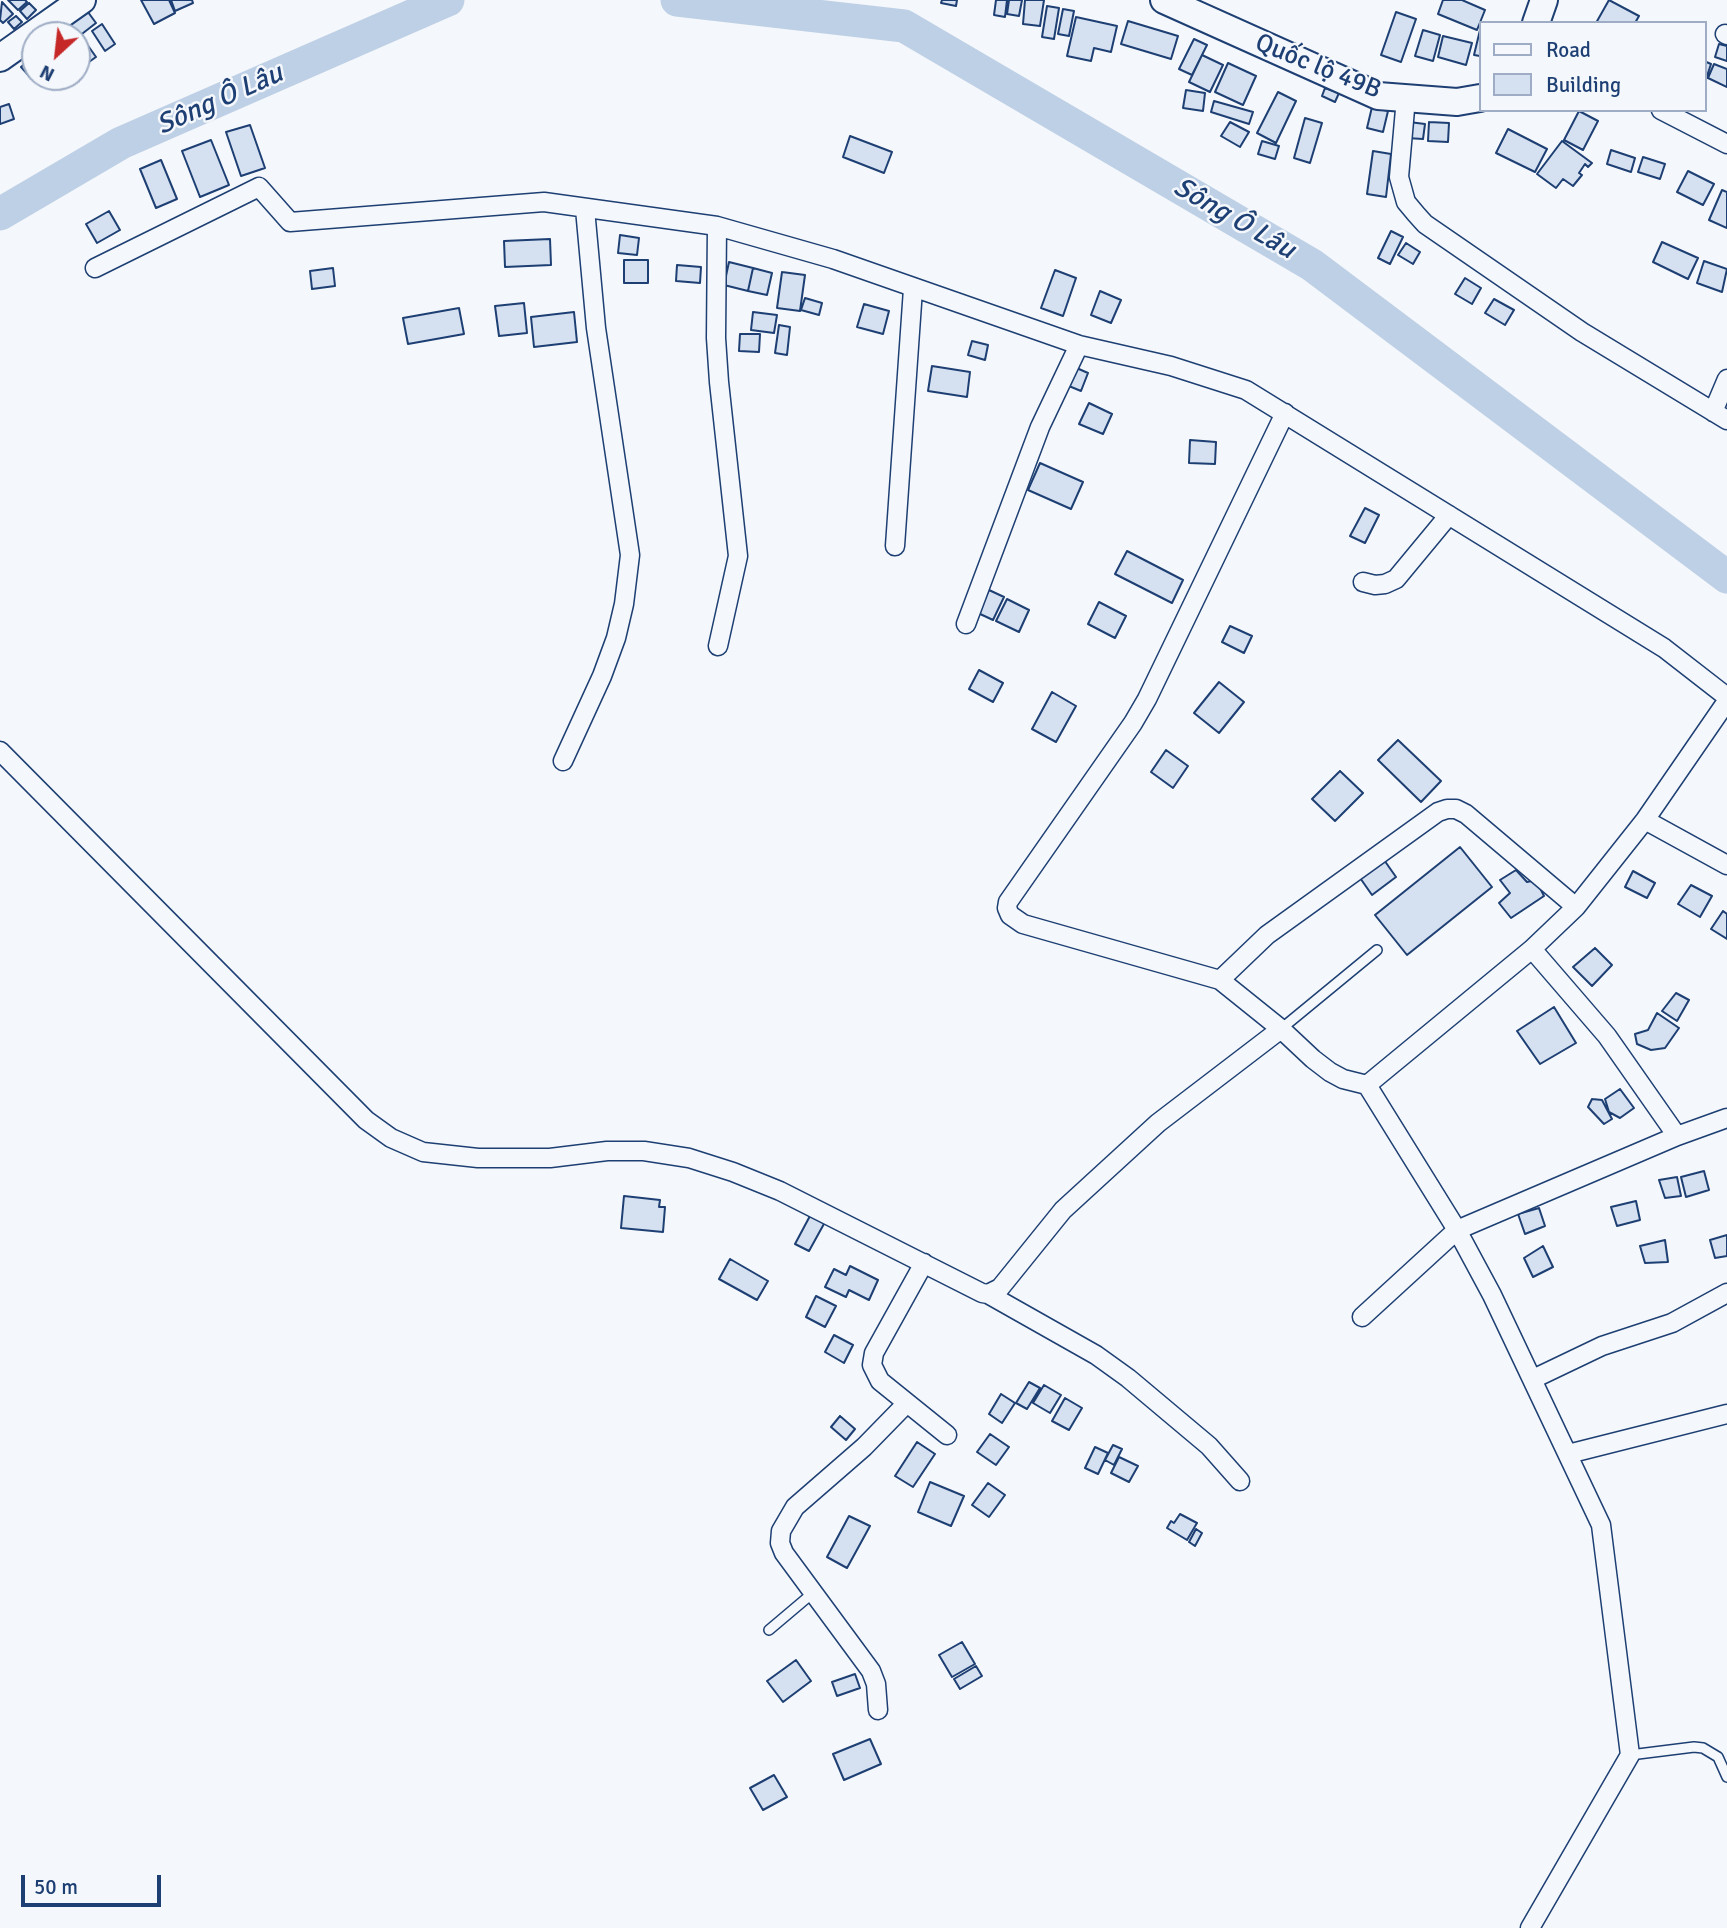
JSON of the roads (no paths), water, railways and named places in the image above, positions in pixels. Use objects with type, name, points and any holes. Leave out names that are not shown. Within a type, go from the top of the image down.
[{"type":"main road","points":[[0,58],[82,0]]},
{"type":"main road","name":"Quốc lộ 49B","points":[[1164,0],[1378,96],[1457,102],[1478,98]]},
{"type":"main road","points":[[1537,21],[1544,0]]},
{"type":"street","points":[[1406,98],[1399,177],[1406,202],[1425,224],[1582,332],[1720,416],[1727,379]]},
{"type":"street","points":[[1665,112],[1727,144]]},
{"type":"street","points":[[95,268],[259,187],[290,222],[544,202],[717,226],[833,259],[1079,345],[1171,366],[1246,390],[1664,648],[1727,699],[1644,820],[1576,907],[1532,949],[1367,1085]]},
{"type":"street","points":[[563,761],[602,676],[616,638],[624,604],[630,555],[596,328],[585,209]]},
{"type":"street","points":[[717,226],[717,360],[738,556],[718,646]]},
{"type":"street","points":[[895,546],[913,289]]},
{"type":"street","points":[[965,624],[1031,450],[1079,345]]},
{"type":"street","points":[[1285,413],[1147,699],[1008,902],[1007,908],[1010,915],[1023,924],[1220,979],[1330,1072],[1343,1079],[1367,1085],[1457,1230],[1533,1379],[1601,1525],[1630,1755],[1530,1928]]},
{"type":"street","points":[[1363,582],[1375,585],[1396,579],[1449,514]]},
{"type":"street","points":[[0,751],[366,1120],[391,1138],[423,1152],[478,1158],[550,1158],[607,1151],[644,1151],[689,1158],[733,1172],[779,1191],[988,1294],[1096,1356],[1129,1378],[1209,1446],[1240,1481]]},
{"type":"street","points":[[1220,979],[1267,935],[1438,812],[1447,809],[1456,809],[1466,814],[1576,907]]},
{"type":"street","points":[[1644,820],[1727,865]]},
{"type":"street","points":[[1532,949],[1607,1036],[1677,1136]]},
{"type":"street","points":[[988,1294],[1000,1287],[1063,1210],[1109,1167],[1158,1124],[1281,1029]]},
{"type":"street","points":[[1362,1317],[1457,1230],[1677,1136],[1727,1118]]},
{"type":"street","points":[[924,1263],[874,1353],[872,1365],[880,1381],[947,1435]]},
{"type":"street","points":[[1533,1379],[1602,1346],[1672,1323],[1727,1293]]},
{"type":"street","points":[[878,1710],[876,1684],[871,1671],[784,1553],[780,1543],[781,1531],[795,1507],[863,1447],[907,1403]]},
{"type":"street","points":[[1568,1454],[1727,1414]]},
{"type":"lane","points":[[1281,1029],[1377,950]]},
{"type":"lane","points":[[769,1630],[814,1592]]},
{"type":"lane","points":[[1630,1755],[1703,1748],[1718,1758],[1727,1777]]},
{"type":"waterway","name":"Sông Ô Lâu","points":[[0,214],[121,143],[448,0]]},
{"type":"waterway","name":"Sông Ô Lâu","points":[[677,0],[904,26],[1312,265],[1727,577]]}]
